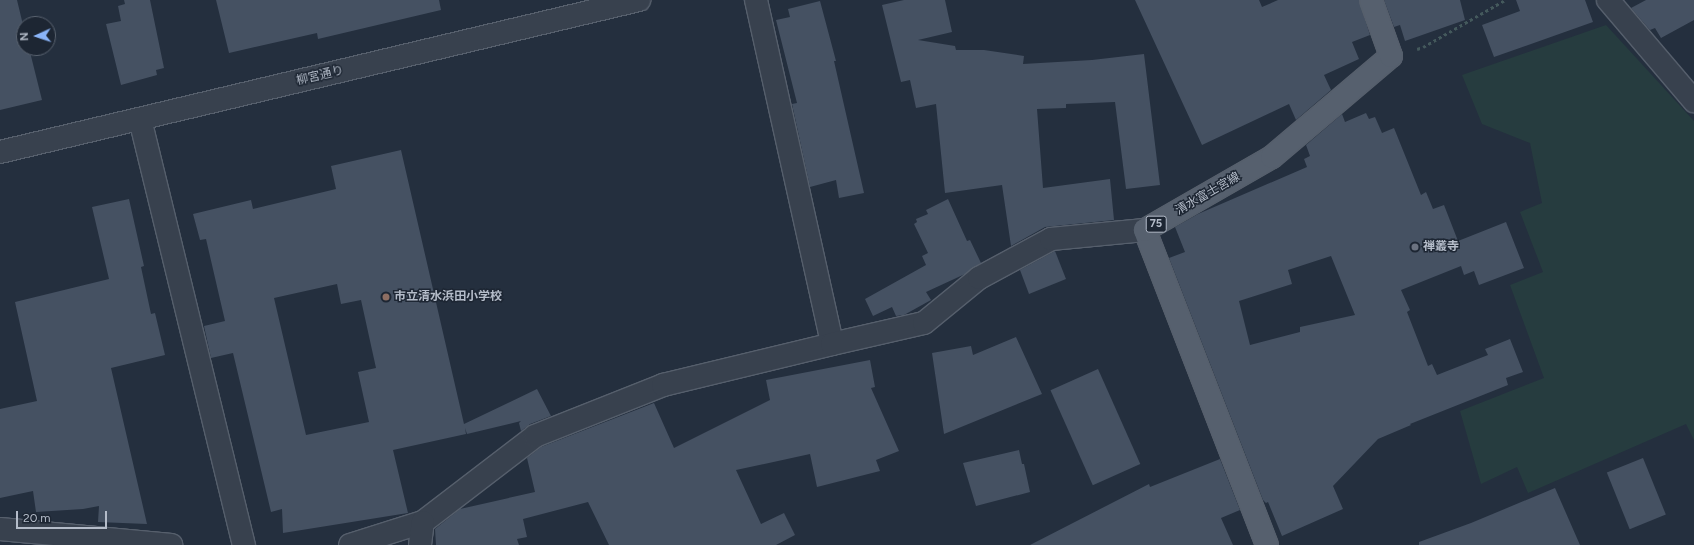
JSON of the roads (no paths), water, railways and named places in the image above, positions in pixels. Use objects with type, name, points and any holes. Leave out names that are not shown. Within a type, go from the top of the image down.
[{"type":"main road","name":"清水富士宮線","points":[[1145,230],[1272,157],[1391,56],[1371,0]]},
{"type":"main road","name":"75","points":[[1145,230],[1267,545]]},
{"type":"street","name":"柳宮通り","points":[[0,152],[639,0]]},
{"type":"street","points":[[756,0],[832,344]]},
{"type":"street","points":[[1608,0],[1694,101]]},
{"type":"street","points":[[140,119],[244,545]]},
{"type":"street","points":[[350,545],[423,522],[535,436],[663,386],[924,323],[979,278],[1051,239],[1145,230]]},
{"type":"street","points":[[420,545],[423,522]]},
{"type":"street","points":[[0,530],[171,545]]},
{"type":"place","name":"禅叢寺","points":[[1415,247]]},
{"type":"place","name":"市立清水浜田小学校","points":[[386,297]]}]
